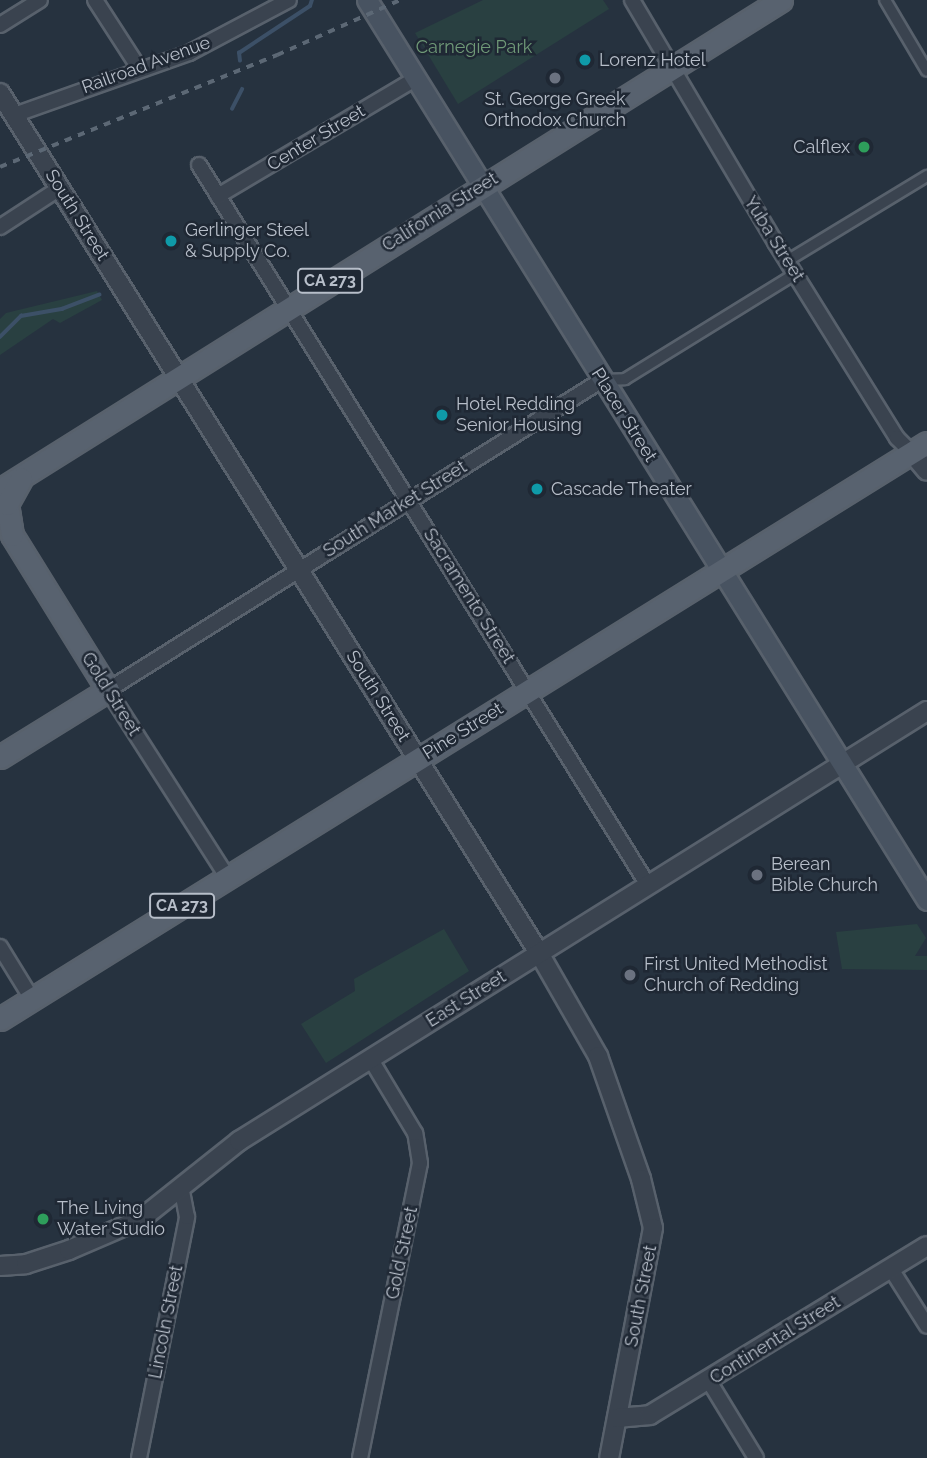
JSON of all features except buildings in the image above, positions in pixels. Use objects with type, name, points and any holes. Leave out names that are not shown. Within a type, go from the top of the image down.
[{"type":"main road","name":"Placer Street","points":[[367,0],[927,900]]},
{"type":"main road","name":"California Street","points":[[5,513],[11,492],[30,470],[780,0]]},
{"type":"main road","name":"Pine Street","points":[[0,1020],[919,448]]},
{"type":"main road","name":"Gold Street","points":[[5,513],[108,690]]},
{"type":"main road","name":"South Market Street","points":[[0,757],[108,690]]},
{"type":"street","points":[[0,25],[40,0]]},
{"type":"street","points":[[95,0],[139,68]]},
{"type":"street","name":"Railroad Avenue","points":[[7,118],[139,68],[189,53],[289,0]]},
{"type":"street","name":"Yuba Street","points":[[632,0],[791,267],[897,438],[919,448],[927,471]]},
{"type":"street","points":[[885,0],[927,71]]},
{"type":"street","name":"Center Street","points":[[218,196],[415,79]]},
{"type":"street","name":"South Street","points":[[0,93],[7,118],[60,188],[539,953],[600,1062],[651,1212],[650,1253],[609,1458]]},
{"type":"street","name":"Sacramento Street","points":[[199,165],[410,499],[648,886]]},
{"type":"street","name":"South Market Street","points":[[108,690],[602,380],[625,379],[927,176]]},
{"type":"street","points":[[0,227],[60,188]]},
{"type":"street","name":"Gold Street","points":[[108,690],[228,878]]},
{"type":"street","name":"East Street","points":[[0,1266],[26,1264],[110,1234],[150,1213],[239,1142],[927,711]]},
{"type":"street","points":[[0,947],[32,999]]},
{"type":"street","name":"Gold Street","points":[[360,1458],[421,1163],[415,1133],[370,1058]]},
{"type":"street","name":"Lincoln Street","points":[[139,1458],[187,1217],[181,1187]]},
{"type":"street","name":"Continental Street","points":[[617,1418],[647,1416],[709,1381],[927,1246]]},
{"type":"street","points":[[891,1269],[927,1326]]},
{"type":"street","points":[[709,1381],[756,1458]]},
{"type":"green space","name":"Carnegie Park","points":[[483,0],[603,0],[609,9],[458,104],[415,33]]},
{"type":"green space","points":[[97,291],[102,300],[60,323],[53,319],[0,355],[0,319],[6,313]]},
{"type":"green space","points":[[917,924],[926,938],[915,956],[927,956],[927,970],[842,969],[836,932]]},
{"type":"green space","points":[[444,929],[469,971],[326,1063],[301,1024],[355,991],[354,979]]},
{"type":"waterway","points":[[240,61],[239,53],[310,6],[312,0]]},
{"type":"waterway","points":[[232,109],[242,89]]},
{"type":"waterway","points":[[0,337],[21,316],[62,309],[99,295]]},
{"type":"railway","points":[[0,167],[277,55],[400,0]]},
{"type":"place","name":"Lorenz Hotel","points":[[585,60]]},
{"type":"place","name":"St. George Greek Orthodox Church","points":[[555,78]]},
{"type":"place","name":"Calflex","points":[[864,147]]},
{"type":"place","name":"Gerlinger Steel & Supply Co.","points":[[171,241]]},
{"type":"place","name":"Hotel Redding Senior Housing","points":[[442,415]]},
{"type":"place","name":"Cascade Theater","points":[[537,489]]},
{"type":"place","name":"Berean Bible Church","points":[[757,875]]},
{"type":"place","name":"First United Methodist Church of Redding","points":[[630,975]]},
{"type":"place","name":"The Living Water Studio","points":[[43,1219]]}]
